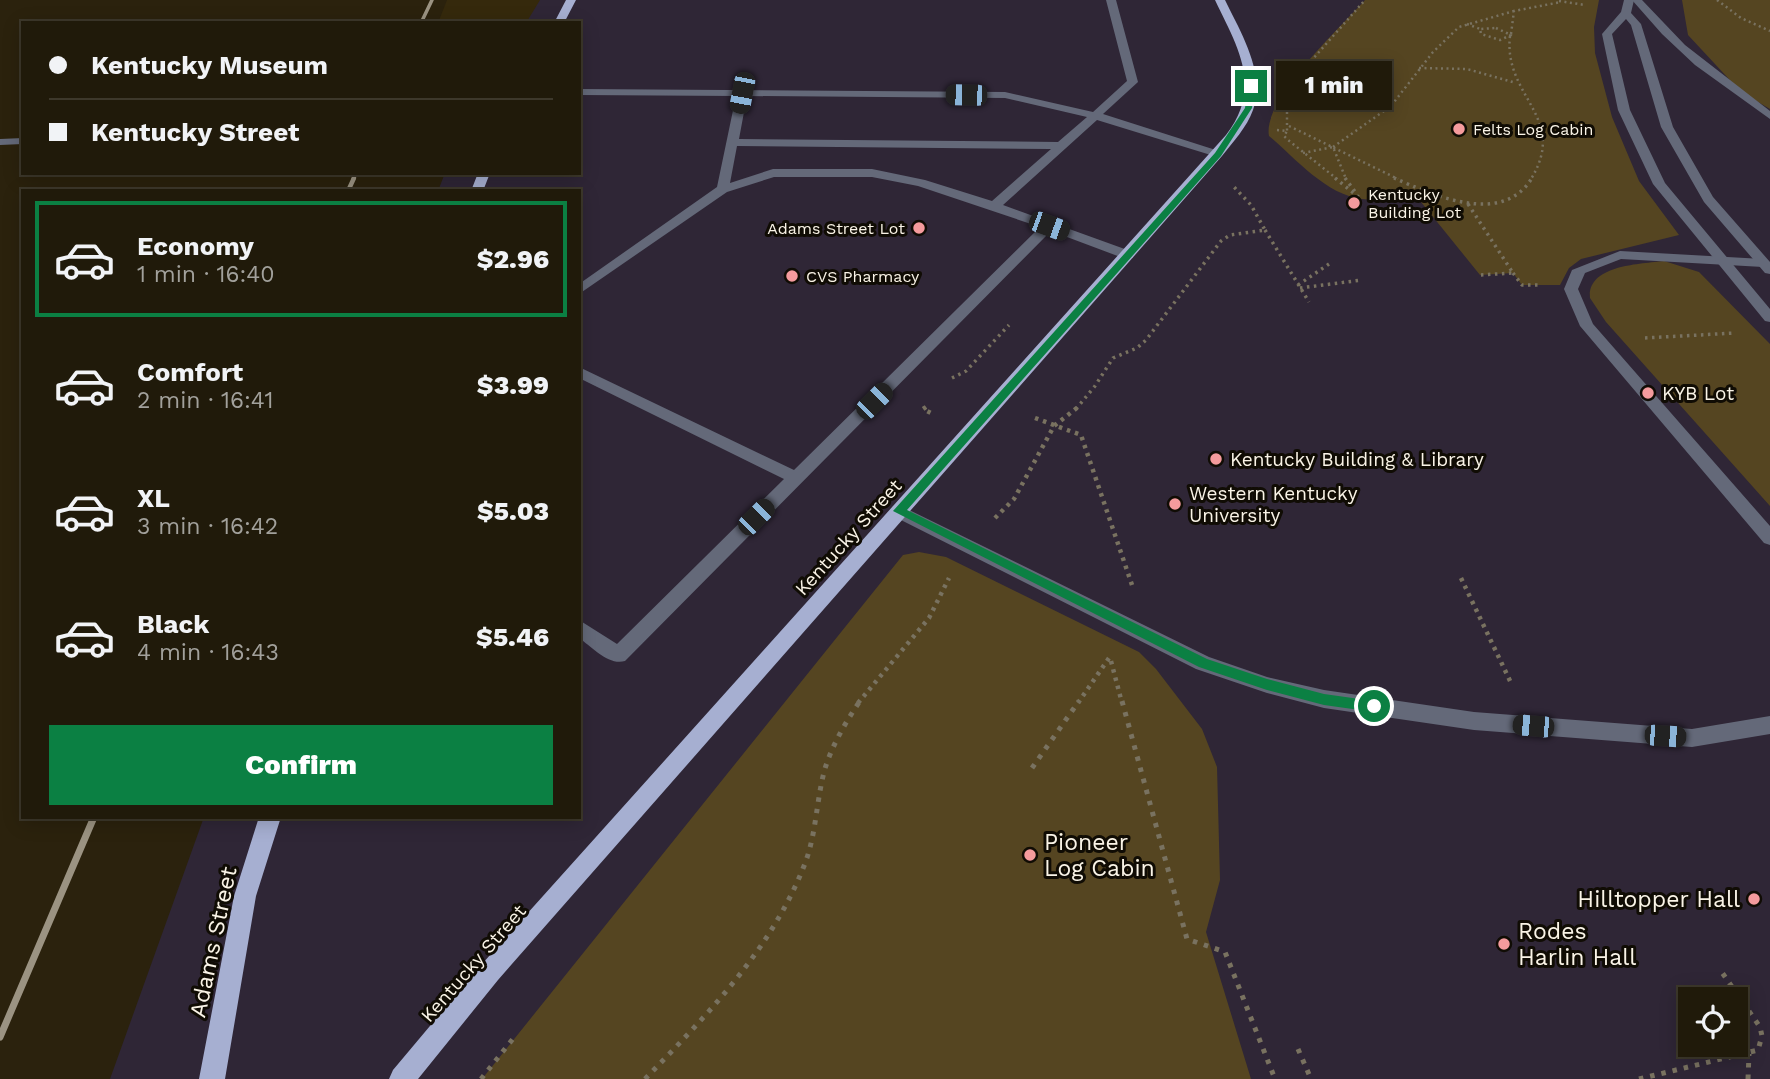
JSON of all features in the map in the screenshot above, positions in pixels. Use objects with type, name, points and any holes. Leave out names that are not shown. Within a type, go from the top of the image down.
[{"type":"main road","points":[[560,21],[572,0]]},
{"type":"main road","name":"Kentucky Street","points":[[402,1079],[490,972],[1218,154],[1248,108],[1251,86],[1248,65],[1220,0]]},
{"type":"main road","name":"Adams Street","points":[[212,1079],[245,896],[269,819]]},
{"type":"street","points":[[994,206],[1133,82],[1111,0]]},
{"type":"street","points":[[1637,0],[1650,17],[1733,90],[1770,116]]},
{"type":"street","points":[[1767,266],[1707,199],[1667,127],[1636,24],[1627,6],[1607,34],[1624,110],[1659,184],[1770,318]]},
{"type":"street","points":[[581,92],[1005,95],[1097,116],[1218,154]]},
{"type":"street","points":[[723,189],[742,93]]},
{"type":"street","points":[[0,142],[21,141]]},
{"type":"street","points":[[733,142],[1063,146]]},
{"type":"street","points":[[581,289],[723,189],[773,173],[872,173],[921,183],[994,206],[1128,255]]},
{"type":"street","points":[[581,629],[618,654],[1049,226]]},
{"type":"street","points":[[1767,266],[1722,260],[1620,255],[1578,270],[1571,289],[1587,326],[1770,538]]},
{"type":"street","points":[[581,373],[796,478]]},
{"type":"street","points":[[899,511],[1203,663],[1267,685],[1324,699],[1474,721],[1533,726],[1692,738],[1770,725]]},
{"type":"path","points":[[1287,88],[1365,0]]},
{"type":"path","points":[[1555,0],[1586,6]]},
{"type":"path","points":[[1717,0],[1741,18],[1770,32]]},
{"type":"path","points":[[1303,153],[1333,147],[1367,125],[1391,106],[1419,68],[1450,34],[1466,24],[1561,2]]},
{"type":"path","points":[[1289,127],[1417,188],[1468,204],[1490,202],[1518,193],[1531,181],[1541,159],[1544,136],[1508,62],[1514,11]]},
{"type":"path","points":[[1466,24],[1480,29],[1496,28],[1511,36]]},
{"type":"path","points":[[1480,29],[1481,34],[1492,38],[1505,39],[1511,36]]},
{"type":"path","points":[[1419,68],[1467,69],[1517,83]]},
{"type":"path","points":[[1489,125],[1544,136]]},
{"type":"path","points":[[1267,129],[1287,131],[1284,136],[1360,199],[1343,175],[1333,147]]},
{"type":"path","points":[[1204,170],[1220,177],[1251,205],[1309,302]]},
{"type":"path","points":[[1468,204],[1513,273],[1480,275]]},
{"type":"path","points":[[990,522],[1014,499],[1055,426],[1075,411],[1106,373],[1113,358],[1138,348],[1146,340],[1221,241],[1230,235],[1265,230]]},
{"type":"path","points":[[1299,287],[1329,264]]},
{"type":"path","points":[[1299,287],[1362,280]]},
{"type":"path","points":[[1635,338],[1746,333]]},
{"type":"path","points":[[998,402],[1081,435],[1132,587]]},
{"type":"path","points":[[645,1079],[734,981],[775,925],[805,866],[824,774],[834,745],[861,696],[933,616],[954,570]]},
{"type":"path","points":[[1461,578],[1533,726]]},
{"type":"path","points":[[1032,768],[1114,649]]},
{"type":"path","points":[[1110,657],[1186,939],[1225,953],[1275,1079]]},
{"type":"path","points":[[1639,1079],[1758,1050],[1762,1044],[1760,1027],[1721,971]]},
{"type":"path","points":[[481,1079],[516,1035]]},
{"type":"path","points":[[1298,1049],[1311,1079]]},
{"type":"path","points":[[1748,1079],[1749,1054]]},
{"type":"shaded area","points":[[447,0],[542,0],[530,21],[439,21]]},
{"type":"shaded area","name":"Western Kentucky University","points":[[540,0],[1770,0],[1770,1079],[110,1079],[203,819],[581,819],[581,189],[439,189],[444,175],[581,175],[581,21],[527,21]]},
{"type":"shaded area","points":[[1365,0],[1599,0],[1594,27],[1595,53],[1612,117],[1639,181],[1679,235],[1581,259],[1569,268],[1560,285],[1522,285],[1513,273],[1480,275],[1421,202],[1406,199],[1362,199],[1336,191],[1324,183],[1269,136],[1270,121],[1278,104],[1305,65]]},
{"type":"shaded area","points":[[1682,0],[1770,0],[1770,109],[1741,92],[1688,35]]},
{"type":"shaded area","points":[[1664,261],[1699,272],[1770,344],[1770,506],[1606,322],[1590,298],[1591,287],[1606,273],[1629,265]]},
{"type":"shaded area","points":[[919,552],[946,557],[1139,652],[1156,669],[1202,729],[1217,767],[1220,880],[1206,932],[1251,1079],[482,1079],[903,555]]},
{"type":"railway","points":[[422,21],[432,0]]},
{"type":"railway","points":[[353,179],[355,175]]},
{"type":"railway","points":[[349,189],[354,178]]},
{"type":"railway","points":[[0,1037],[93,819]]},
{"type":"place","name":"Felts Log Cabin","points":[[1459,129]]},
{"type":"place","name":"Kentucky Building Lot","points":[[1354,203]]},
{"type":"place","name":"Adams Street Lot","points":[[919,228]]},
{"type":"place","name":"CVS Pharmacy","points":[[792,276]]},
{"type":"place","name":"KYB Lot","points":[[1648,393]]},
{"type":"place","name":"Kentucky Building & Library","points":[[1216,459]]},
{"type":"place","name":"Western Kentucky University","points":[[1175,504]]},
{"type":"place","name":"Pioneer Log Cabin","points":[[1030,855]]},
{"type":"place","name":"Hilltopper Hall","points":[[1754,899]]},
{"type":"place","name":"Rodes Harlin Hall","points":[[1504,944]]},
{"type":"route","points":[[1251,86],[1248,108],[1241,123],[1218,154],[899,511],[1203,663],[1267,685],[1324,699],[1374,706]]}]
